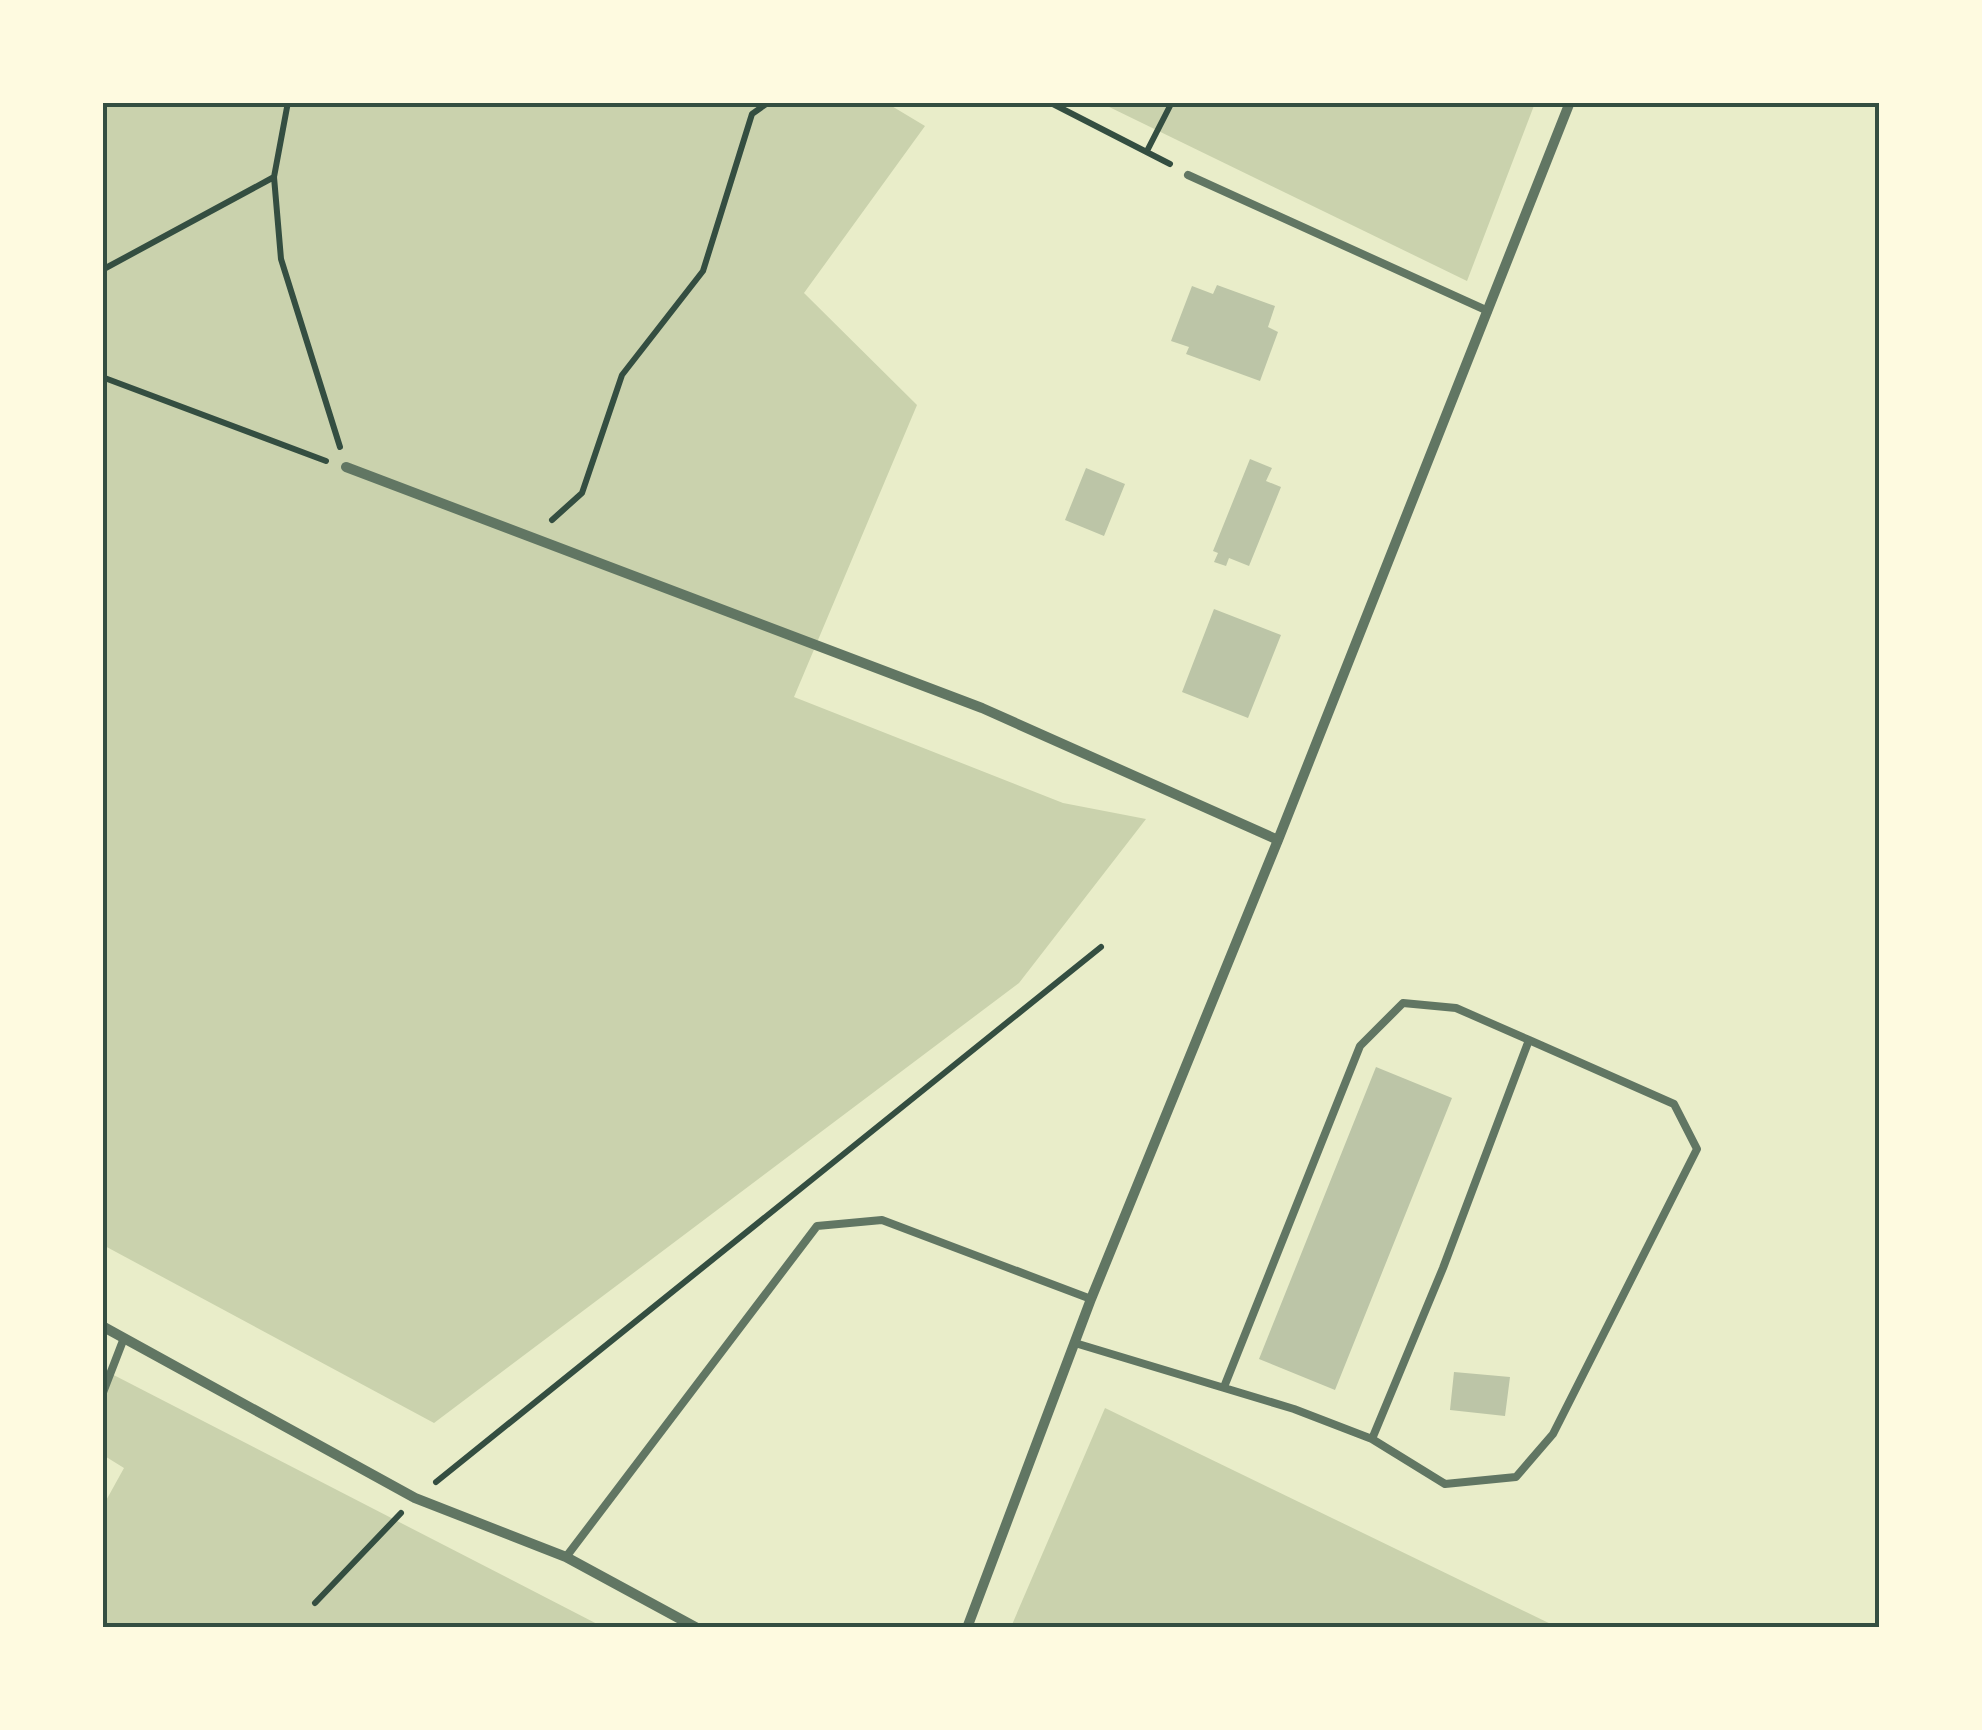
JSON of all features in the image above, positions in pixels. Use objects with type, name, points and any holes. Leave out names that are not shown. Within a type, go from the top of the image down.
[{"type":"street","points":[[967,1628],[1091,1299],[1278,840],[1570,102]]},
{"type":"street","points":[[346,467],[982,708],[1278,840]]},
{"type":"street","points":[[102,1326],[415,1498],[566,1557],[698,1628]]},
{"type":"lane","points":[[1188,174],[1488,311]]},
{"type":"lane","points":[[1075,1343],[1224,1387],[1372,1439],[1444,1484],[1516,1477],[1553,1434],[1697,1148],[1674,1104],[1456,1008],[1403,1003],[1360,1046],[1224,1387]]},
{"type":"lane","points":[[1372,1439],[1443,1268],[1529,1040]]},
{"type":"lane","points":[[566,1557],[817,1226],[882,1220],[1091,1299]]},
{"type":"lane","points":[[102,1395],[124,1338]]},
{"type":"path","points":[[288,102],[274,178],[281,258],[346,467]]},
{"type":"path","points":[[533,538],[582,492],[622,375],[703,270],[752,114],[769,102]]},
{"type":"path","points":[[1048,102],[1188,174]]},
{"type":"path","points":[[1147,152],[1172,102]]},
{"type":"path","points":[[102,270],[274,178]]},
{"type":"path","points":[[102,377],[284,448],[346,467]]},
{"type":"path","points":[[315,1602],[415,1498],[1102,947]]},
{"type":"green space","points":[[885,102],[925,126],[804,293],[917,405],[794,697],[1063,803],[1146,819],[1019,983],[434,1423],[103,1245],[102,103]]},
{"type":"green space","points":[[1101,103],[1535,103],[1467,281]]},
{"type":"green space","points":[[102,1369],[603,1627],[103,1627],[103,1506],[124,1468],[103,1455]]},
{"type":"green space","points":[[1105,1408],[1557,1627],[1011,1627]]},
{"type":"building","points":[[1217,285],[1275,306],[1268,327],[1278,332],[1260,381],[1186,354],[1189,347],[1171,341],[1192,286],[1213,294]]},
{"type":"building","points":[[1250,459],[1272,468],[1266,481],[1281,487],[1249,566],[1229,558],[1226,566],[1214,562],[1218,553],[1213,551]]},
{"type":"building","points":[[1086,468],[1125,484],[1104,536],[1065,520]]},
{"type":"building","points":[[1214,609],[1281,635],[1248,718],[1182,692]]},
{"type":"building","points":[[1376,1067],[1452,1098],[1335,1390],[1259,1359]]},
{"type":"building","points":[[1454,1372],[1510,1377],[1505,1416],[1450,1410]]}]
